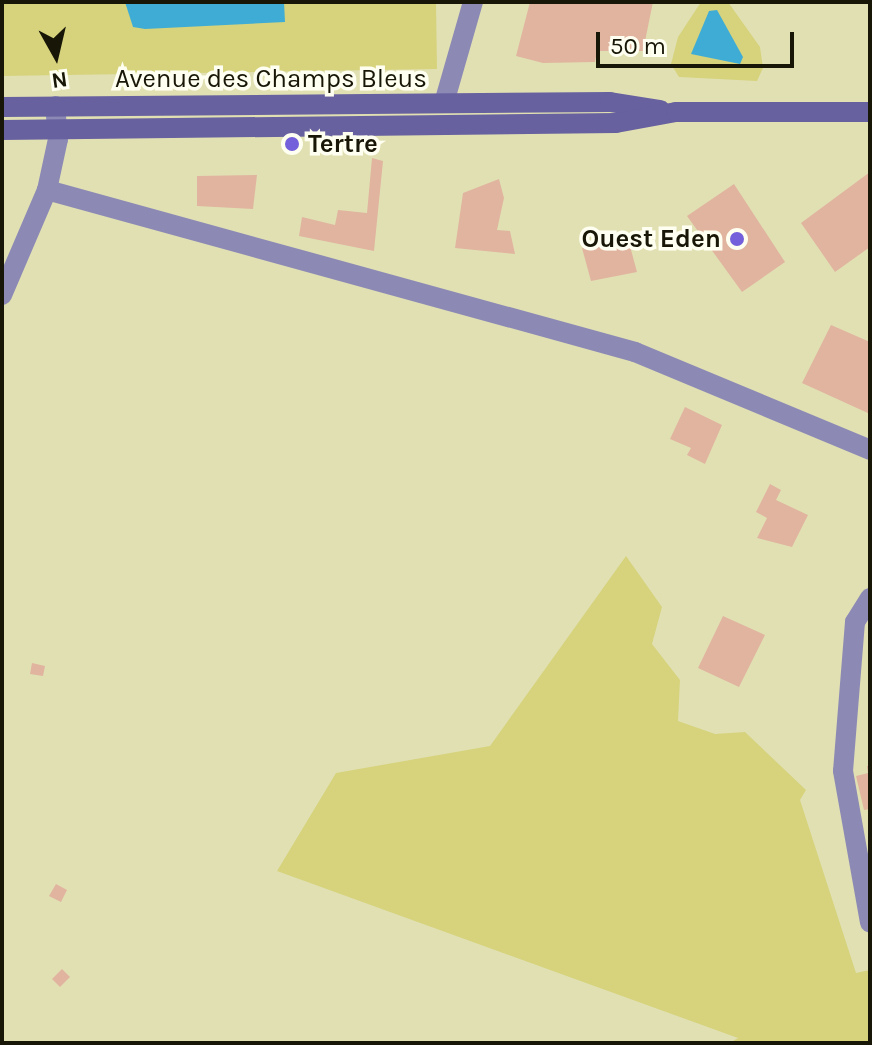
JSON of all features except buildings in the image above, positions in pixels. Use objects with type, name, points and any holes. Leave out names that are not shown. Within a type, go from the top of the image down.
[{"type":"main road","name":"Avenue des Champs Bleus","points":[[2,107],[610,102],[676,112],[870,112]]},
{"type":"main road","name":"Avenue des Champs Bleus","points":[[399,124],[411,117],[445,117],[444,103]]},
{"type":"main road","name":"Avenue des Champs Bleus","points":[[2,130],[616,123],[676,112]]},
{"type":"street","points":[[444,103],[473,2]]},
{"type":"street","points":[[2,295],[47,190],[56,129],[55,106]]},
{"type":"street","points":[[47,190],[635,352],[870,450]]},
{"type":"street","points":[[870,598],[855,622],[843,748],[870,923]]},
{"type":"shaded area","points":[[2,2],[436,2],[437,69],[2,76]]},
{"type":"shaded area","points":[[701,2],[728,2],[760,47],[763,68],[757,81],[679,77],[671,64],[678,37]]},
{"type":"shaded area","points":[[626,556],[662,607],[652,644],[680,680],[678,721],[715,734],[745,732],[806,790],[800,800],[856,973],[870,970],[870,1043],[730,1043],[738,1038],[277,871],[336,773],[490,746]]},
{"type":"water","points":[[125,2],[284,2],[285,22],[145,29],[133,27]]},
{"type":"water","points":[[717,10],[743,57],[740,64],[691,54],[709,11]]},
{"type":"place","name":"Tertre","points":[[292,144]]},
{"type":"place","name":"Ouest Eden","points":[[737,239]]}]
